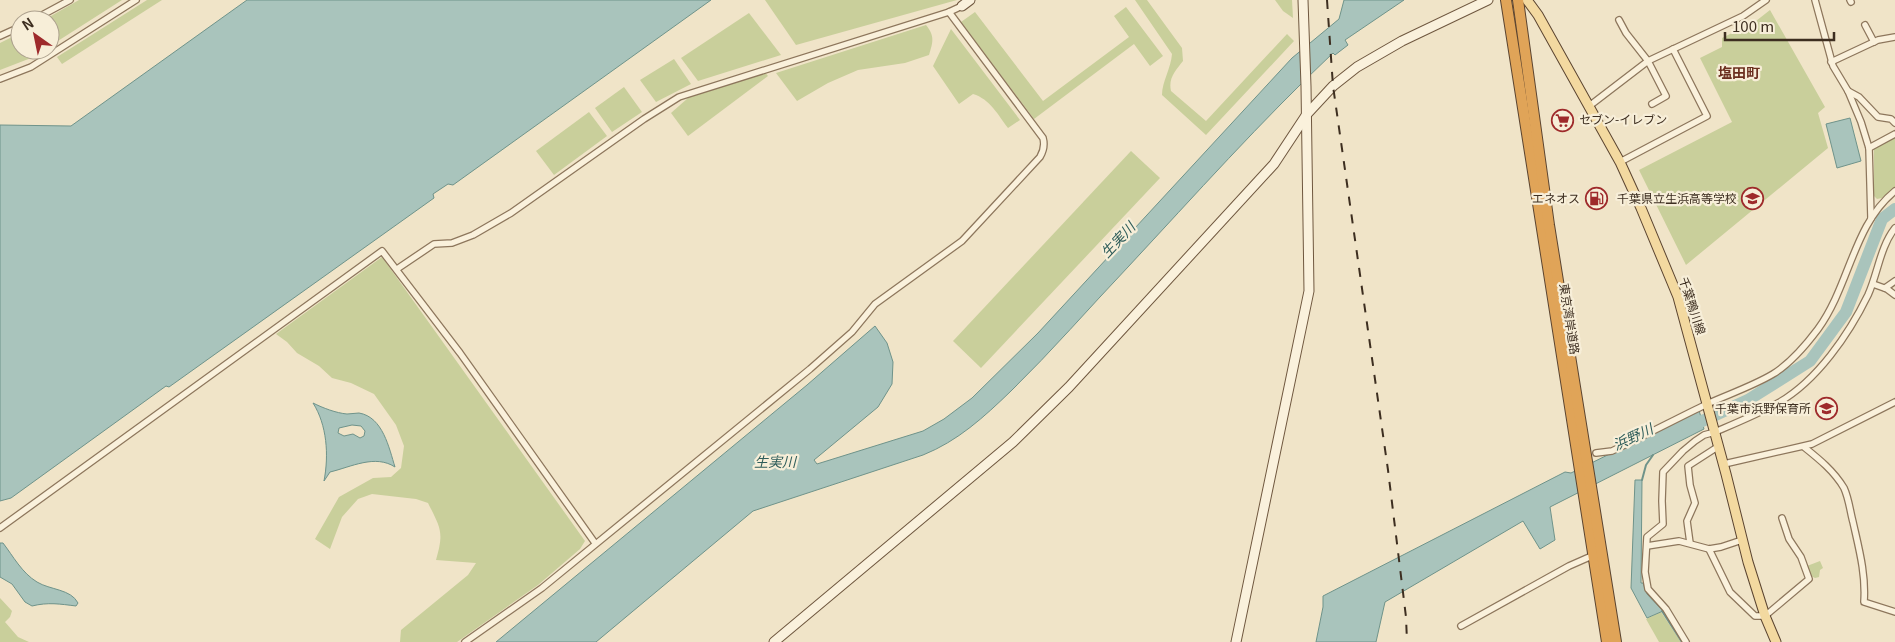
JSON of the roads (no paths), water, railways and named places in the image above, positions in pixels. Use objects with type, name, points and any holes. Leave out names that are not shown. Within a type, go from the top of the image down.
[{"type":"highway","name":"東京湾岸道路","points":[[1506,0],[1598,554],[1616,642]]},
{"type":"highway","name":"東京湾岸道路","points":[[1518,0],[1532,114],[1583,464]]},
{"type":"highway","name":"東京湾岸道路","points":[[1598,554],[1607,642]]},
{"type":"main road","name":"千葉鴨川線","points":[[1527,0],[1538,15],[1620,162],[1678,297],[1724,464],[1742,540],[1765,616],[1776,642]]},
{"type":"street","points":[[52,10],[70,0]]},
{"type":"street","points":[[0,79],[31,67],[136,0]]},
{"type":"street","points":[[398,269],[434,244],[452,243],[474,235],[511,213],[644,119],[679,97],[949,12],[970,0]]},
{"type":"street","points":[[1236,642],[1309,291],[1307,114],[1303,0]]},
{"type":"street","points":[[774,642],[1013,442],[1069,387],[1274,164],[1307,114],[1333,86],[1357,67],[1402,41],[1488,0]]},
{"type":"street","points":[[1531,0],[1538,15]]},
{"type":"street","points":[[1588,107],[1648,61],[1743,16],[1766,0]]},
{"type":"street","points":[[1814,0],[1832,62],[1848,91],[1869,148],[1870,218]]},
{"type":"street","points":[[465,642],[542,588],[810,369],[852,332],[875,304],[962,241],[1040,157],[1044,151],[1043,138],[949,12]]},
{"type":"street","points":[[1619,20],[1642,56],[1648,61],[1666,96],[1652,104]]},
{"type":"street","points":[[1865,25],[1874,42]]},
{"type":"street","points":[[1832,62],[1874,42],[1895,37]]},
{"type":"street","points":[[1620,162],[1707,116],[1672,49]]},
{"type":"street","points":[[1848,91],[1859,97],[1878,117],[1891,119],[1895,123]]},
{"type":"street","points":[[1869,148],[1895,134]]},
{"type":"street","points":[[1596,453],[1612,451],[1773,374],[1797,354],[1819,328],[1836,300],[1860,238],[1870,218],[1895,191]]},
{"type":"street","points":[[1686,642],[1666,609],[1648,589],[1645,572],[1647,537],[1663,524],[1663,472],[1695,441],[1704,435],[1779,402],[1796,390],[1823,365],[1841,341],[1864,303],[1873,284],[1889,235],[1895,228]]},
{"type":"street","points":[[0,528],[382,251],[398,269],[595,543]]},
{"type":"street","points":[[1885,288],[1895,281]]},
{"type":"street","points":[[1873,284],[1885,288],[1895,295]]},
{"type":"street","points":[[1724,464],[1804,447],[1895,402]]},
{"type":"street","points":[[1690,543],[1686,521],[1695,503],[1690,485],[1688,466],[1719,446]]},
{"type":"street","points":[[1804,447],[1822,461],[1844,488],[1862,562],[1865,588],[1864,602],[1895,612]]},
{"type":"street","points":[[1708,549],[1730,592],[1755,616],[1765,616],[1808,579],[1801,557],[1789,539],[1782,518]]},
{"type":"street","points":[[1647,546],[1679,541],[1708,549],[1742,540]]},
{"type":"street","points":[[1461,626],[1570,566],[1598,554]]},
{"type":"water","points":[[247,0],[711,0],[453,185],[448,184],[433,194],[434,198],[169,387],[166,386],[11,498],[0,501],[0,125],[71,126]]},
{"type":"water","name":"生実川","points":[[1344,0],[1404,0],[1345,40],[1348,45],[1335,55],[1333,53],[1280,105],[1041,361],[1001,401],[970,428],[948,443],[923,455],[753,511],[596,642],[496,642],[807,385],[875,326],[887,343],[893,362],[892,384],[878,407],[814,460],[817,464],[923,431],[944,419],[972,398],[1038,333],[1292,58],[1339,19]]},
{"type":"water","points":[[1850,118],[1861,161],[1837,168],[1826,124]]},
{"type":"water","points":[[313,403],[338,413],[359,413],[374,420],[384,434],[395,467],[379,462],[363,463],[330,472],[324,481],[326,441],[318,412]],"holes":[[[352,425],[361,426],[365,431],[364,436],[360,438],[353,434],[344,436],[338,433],[339,428]]]},
{"type":"water","points":[[1699,410],[1704,429],[1550,507],[1555,540],[1540,549],[1523,521],[1385,602],[1376,642],[1316,642],[1323,607],[1323,596],[1565,472],[1571,473]]},
{"type":"water","points":[[1635,480],[1642,480],[1641,583],[1643,583],[1647,594],[1663,611],[1647,618],[1631,588]]},
{"type":"water","points":[[0,543],[3,543],[22,569],[32,578],[42,585],[60,590],[75,598],[78,603],[76,606],[49,604],[32,606],[25,602],[12,584],[0,577]]},
{"type":"waterway","name":"浜野川","points":[[1687,428],[1748,400],[1810,361],[1846,312],[1882,219],[1895,209]]},
{"type":"waterway","points":[[1642,480],[1646,465],[1653,455]]},
{"type":"waterway","points":[[1662,611],[1682,642]]},
{"type":"railway","points":[[1327,0],[1333,86],[1388,470],[1406,617],[1407,642]]},
{"type":"place","name":"セブン-イレブン","points":[[1563,120]]},
{"type":"place","name":"エネオス","points":[[1596,199]]},
{"type":"place","name":"千葉県立生浜高等学校","points":[[1753,199]]},
{"type":"place","name":"千葉市浜野保育所","points":[[1827,409]]},
{"type":"district","name":"塩田町","points":[[1739,73]]}]
